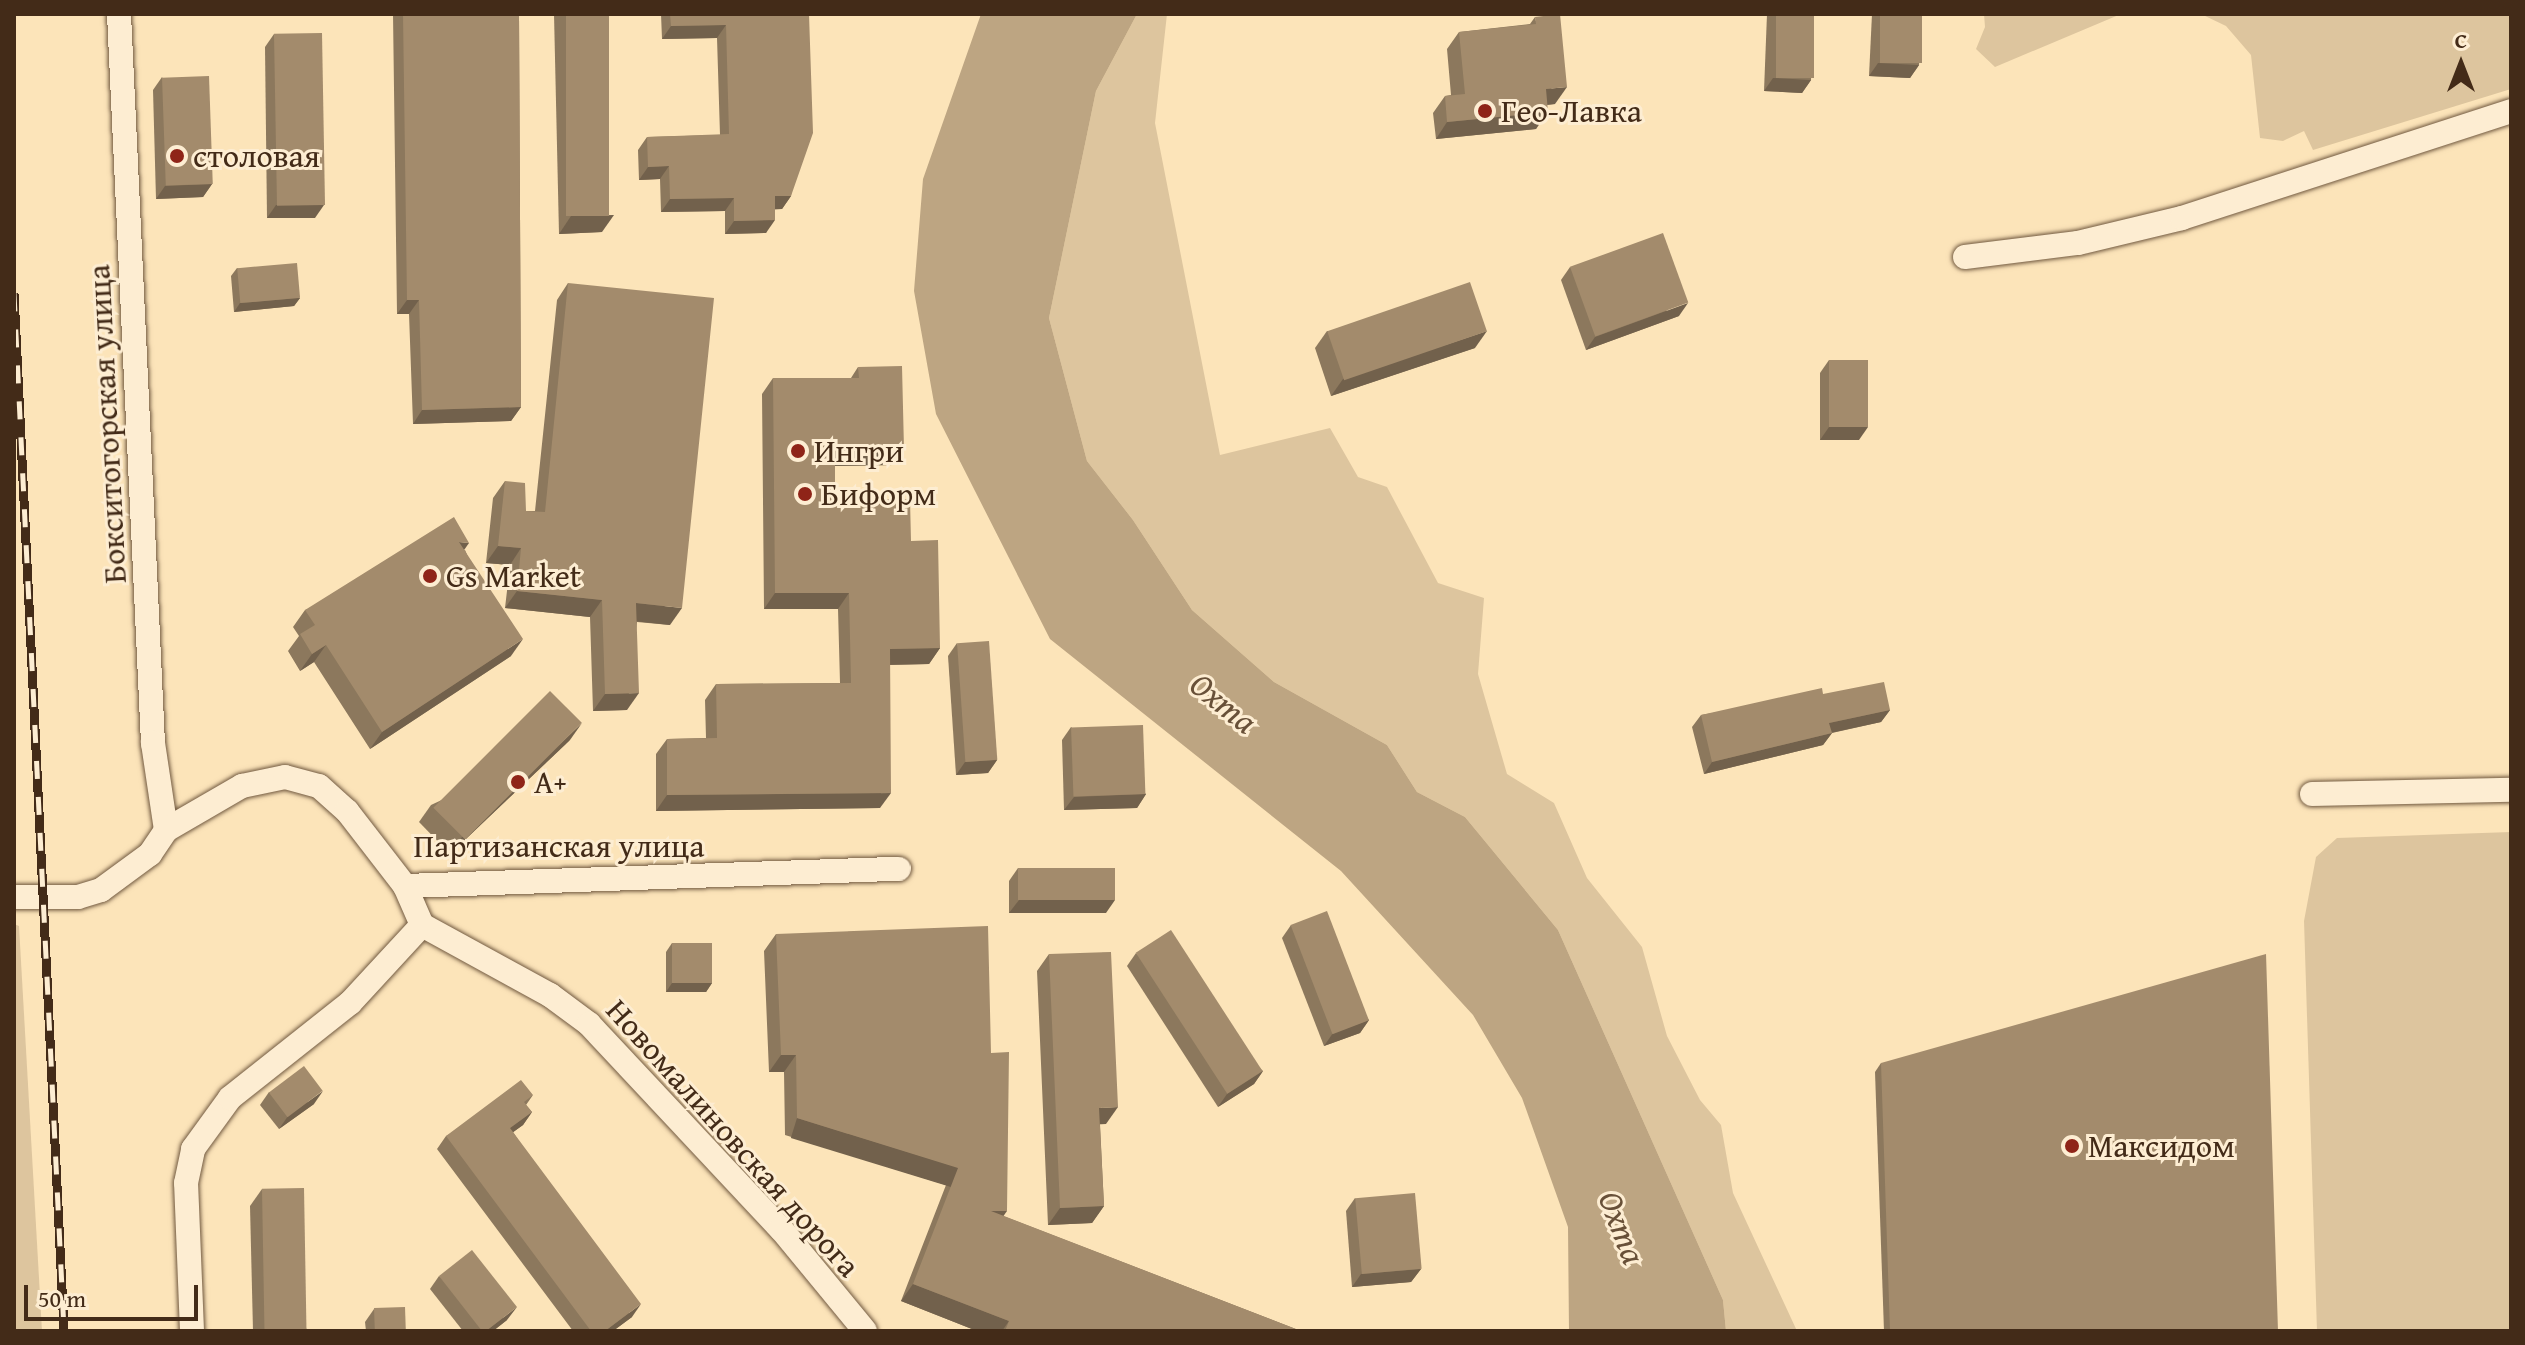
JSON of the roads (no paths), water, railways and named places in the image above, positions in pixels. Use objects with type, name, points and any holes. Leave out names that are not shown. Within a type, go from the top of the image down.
[{"type":"street","name":"Бокситогорская улица","points":[[119,14],[153,743],[166,830]]},
{"type":"street","points":[[1965,257],[2078,243],[2182,218],[2511,111]]},
{"type":"street","name":"Партизанская улица","points":[[14,897],[78,897],[101,890],[150,854],[166,830],[242,786],[285,777],[319,786],[347,811],[405,886],[899,869]]},
{"type":"street","points":[[2312,794],[2511,790]]},
{"type":"street","points":[[192,1331],[186,1183],[193,1149],[208,1121],[350,1003],[422,925],[405,886]]},
{"type":"street","name":"Новомалиновская дорога","points":[[422,925],[550,995],[589,1024],[781,1229],[865,1331]]},
{"type":"water","name":"Охта","points":[[981,14],[1137,14],[1096,91],[1049,318],[1087,461],[1133,520],[1192,610],[1274,682],[1387,745],[1417,792],[1465,817],[1558,930],[1723,1300],[1726,1331],[1569,1331],[1568,1227],[1522,1098],[1473,1015],[1341,871],[1050,639],[936,414],[914,291],[923,179]]},
{"type":"railway","points":[[14,293],[64,1331]]},
{"type":"place","name":"Гео-Лавка","points":[[1485,111]]},
{"type":"place","name":"столовая","points":[[177,156]]},
{"type":"place","name":"Ингри","points":[[798,451]]},
{"type":"place","name":"Биформ","points":[[805,494]]},
{"type":"place","name":"Gs Market","points":[[430,576]]},
{"type":"place","name":"А+","points":[[518,782]]},
{"type":"place","name":"Максидом","points":[[2072,1146]]}]
